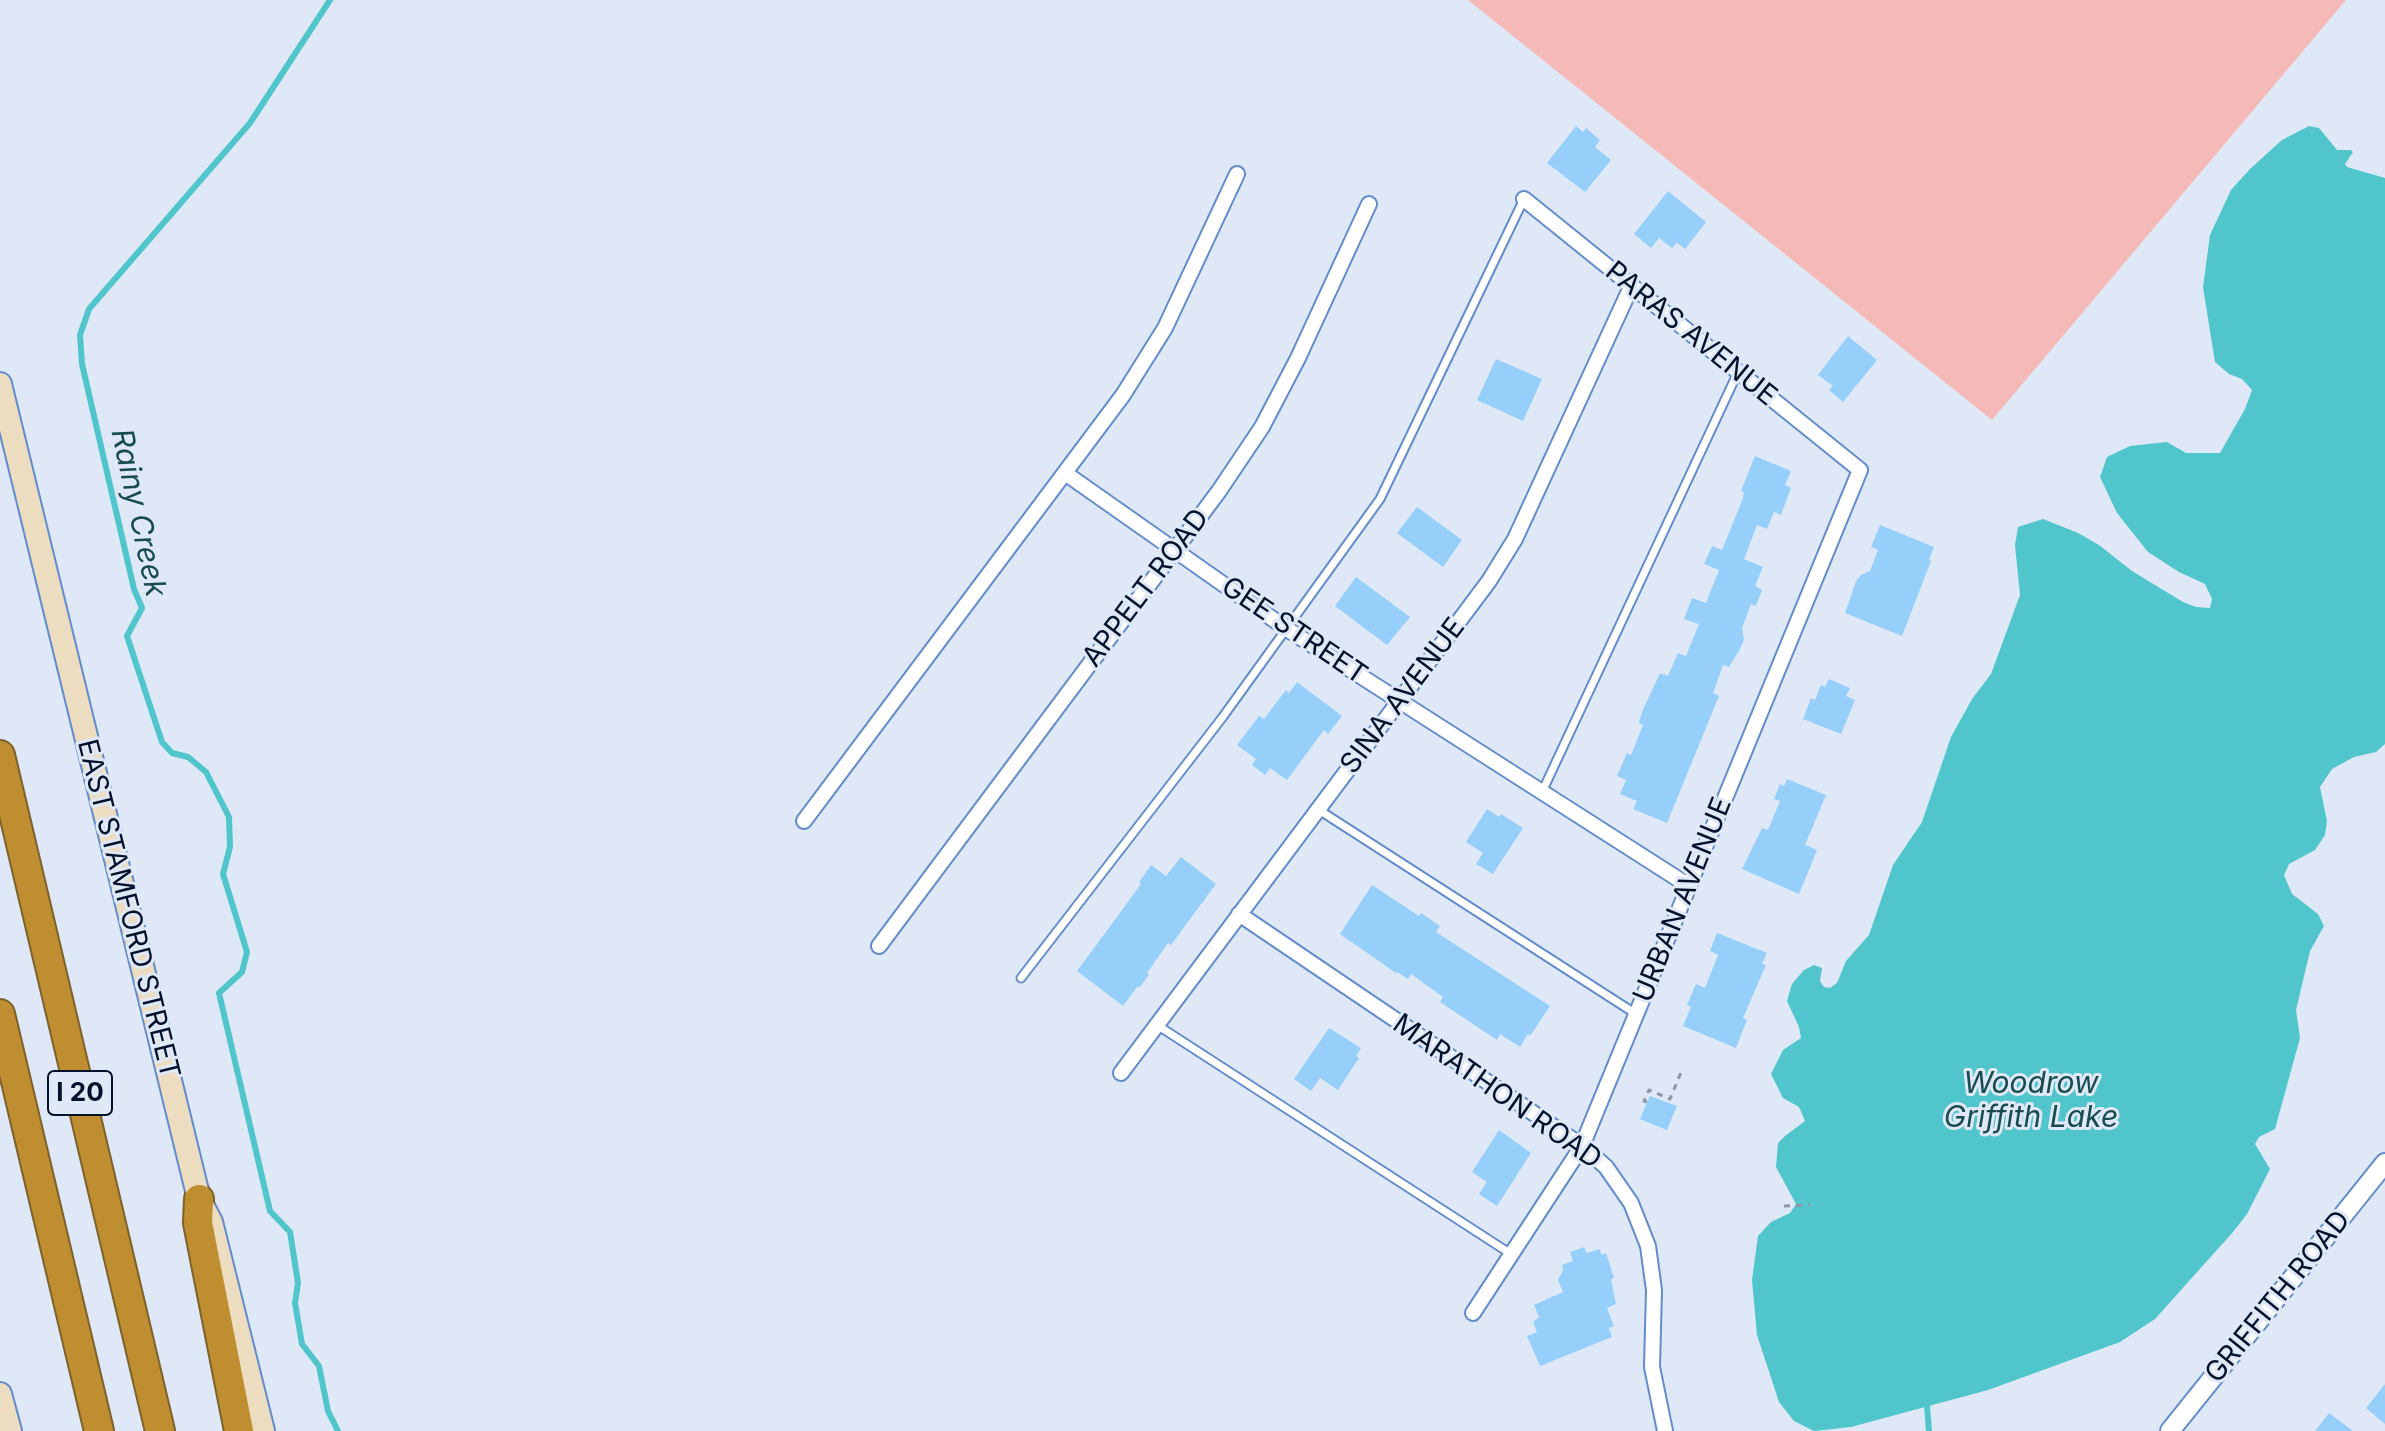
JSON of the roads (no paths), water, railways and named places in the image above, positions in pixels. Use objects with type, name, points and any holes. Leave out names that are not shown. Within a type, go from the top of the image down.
[{"type":"highway","name":"I 20","points":[[0,755],[160,1431]]},
{"type":"highway","name":"I 20","points":[[0,1014],[99,1431]]},
{"type":"highway","points":[[199,1199],[198,1223],[239,1431]]},
{"type":"main road","name":"EAST STAMFORD STREET","points":[[0,384],[199,1199],[211,1222],[263,1431]]},
{"type":"main road","points":[[0,1394],[10,1431]]},
{"type":"street","points":[[804,821],[1123,395],[1165,328],[1237,174]]},
{"type":"street","name":"PARAS AVENUE","points":[[1524,199],[1860,470]]},
{"type":"street","name":"APPELT ROAD","points":[[879,946],[1219,491],[1262,427],[1298,358],[1369,204]]},
{"type":"street","name":"SINA AVENUE","points":[[1121,1073],[1489,581],[1515,539],[1631,287]]},
{"type":"street","name":"URBAN AVENUE","points":[[1473,1313],[1582,1146],[1860,470]]},
{"type":"street","name":"GEE STREET","points":[[1065,473],[1287,629],[1689,886]]},
{"type":"street","name":"MARATHON ROAD","points":[[1239,914],[1582,1146],[1606,1167],[1631,1203],[1648,1246],[1654,1290],[1652,1367],[1665,1431]]},
{"type":"street","name":"GRIFFITH ROAD","points":[[2170,1431],[2385,1163]]},
{"type":"lane","points":[[1021,978],[1287,629],[1380,499],[1524,199]]},
{"type":"lane","points":[[1542,792],[1738,372]]},
{"type":"lane","points":[[1318,809],[1636,1014]]},
{"type":"lane","points":[[1156,1025],[1511,1254]]},
{"type":"water","name":"Woodrow Griffith Lake","points":[[2309,126],[2319,128],[2337,150],[2353,152],[2345,164],[2347,167],[2385,178],[2385,744],[2376,752],[2354,757],[2332,769],[2320,787],[2327,821],[2325,835],[2315,850],[2289,864],[2284,875],[2292,894],[2318,914],[2324,926],[2310,951],[2296,1010],[2300,1038],[2275,1129],[2259,1137],[2255,1144],[2270,1169],[2247,1214],[2233,1232],[2155,1319],[2120,1342],[1988,1390],[1851,1427],[1814,1431],[1794,1421],[1779,1402],[1757,1335],[1752,1280],[1758,1236],[1771,1222],[1790,1213],[1796,1204],[1776,1167],[1778,1143],[1805,1121],[1799,1107],[1783,1098],[1771,1074],[1783,1050],[1801,1038],[1787,1001],[1792,984],[1804,970],[1814,965],[1822,968],[1820,981],[1824,987],[1830,988],[1837,983],[1846,961],[1869,935],[1893,865],[1922,822],[1951,737],[1972,699],[1991,674],[2020,595],[2015,545],[2018,527],[2043,519],[2078,533],[2183,602],[2210,608],[2212,599],[2205,584],[2148,552],[2117,513],[2100,477],[2107,457],[2130,446],[2167,442],[2186,453],[2220,453],[2252,390],[2242,379],[2229,374],[2215,362],[2203,287],[2210,235],[2231,190],[2250,169],[2282,140]]},
{"type":"waterway","name":"Rainy Creek","points":[[330,0],[250,123],[89,309],[80,335],[82,364],[134,589],[142,608],[127,636],[162,742],[172,753],[188,757],[206,772],[229,817],[230,847],[223,874],[247,952],[242,972],[219,993],[270,1211],[290,1232],[298,1283],[295,1303],[302,1344],[319,1366],[328,1411],[338,1431]]},
{"type":"waterway","points":[[1929,1431],[1927,1406],[1930,1399]]}]
